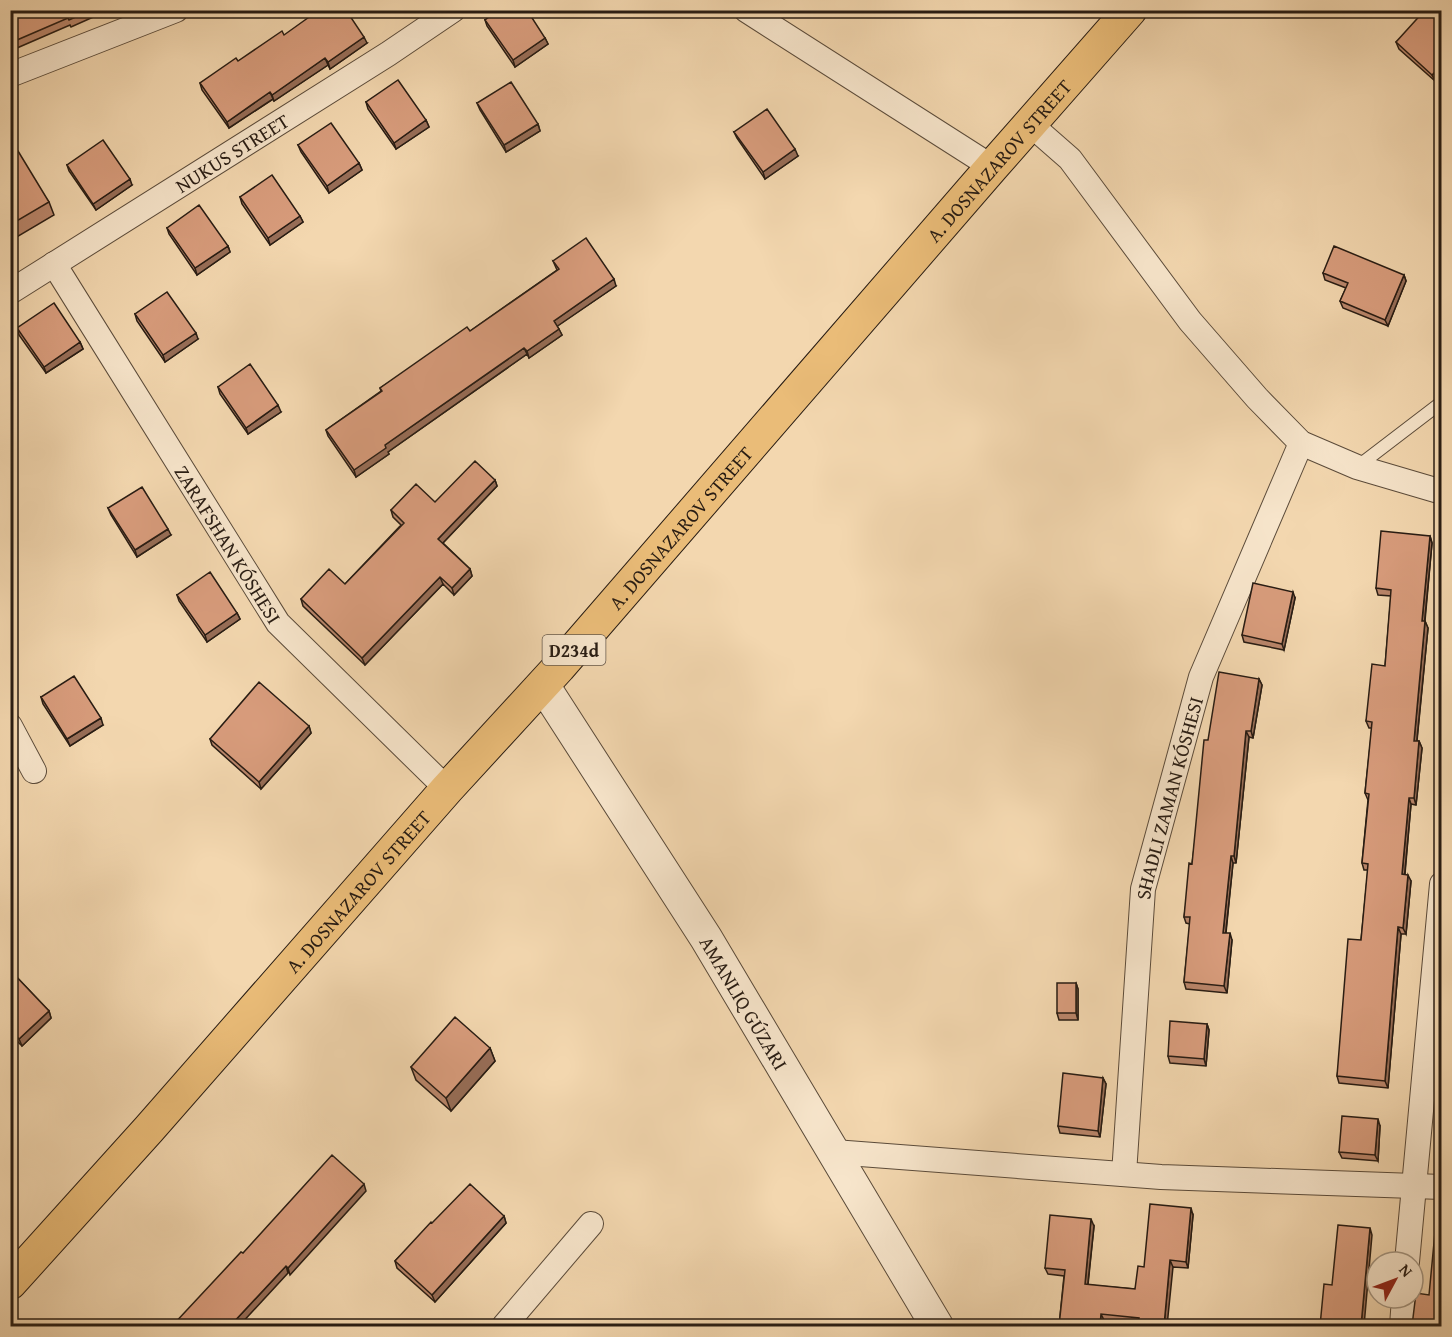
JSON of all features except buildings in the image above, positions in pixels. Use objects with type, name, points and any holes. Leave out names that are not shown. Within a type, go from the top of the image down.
[{"type":"main road","name":"A. DOSNAZAROV STREET","points":[[10,1283],[149,1129],[447,789],[543,685],[1130,10]]},
{"type":"street","points":[[10,75],[176,10]]},
{"type":"street","name":"NUKUS STREET","points":[[10,292],[388,54],[453,10]]},
{"type":"street","points":[[746,10],[992,167]]},
{"type":"street","points":[[1030,124],[1070,159],[1190,321],[1257,398],[1301,443],[1357,467],[1442,492]]},
{"type":"street","name":"ZARAFSHAN KÓSHESI","points":[[54,264],[278,623],[447,789]]},
{"type":"street","points":[[1124,1174],[1143,888],[1201,676],[1301,443]]},
{"type":"street","points":[[543,685],[706,938],[937,1326]]},
{"type":"street","points":[[10,726],[34,771]]},
{"type":"street","points":[[1408,1250],[1442,884]]},
{"type":"street","points":[[834,1152],[1124,1174],[1442,1187]]},
{"type":"street","points":[[504,1326],[591,1224]]},
{"type":"street","points":[[1402,1326],[1403,1310]]},
{"type":"lane","points":[[1357,467],[1442,402]]}]
